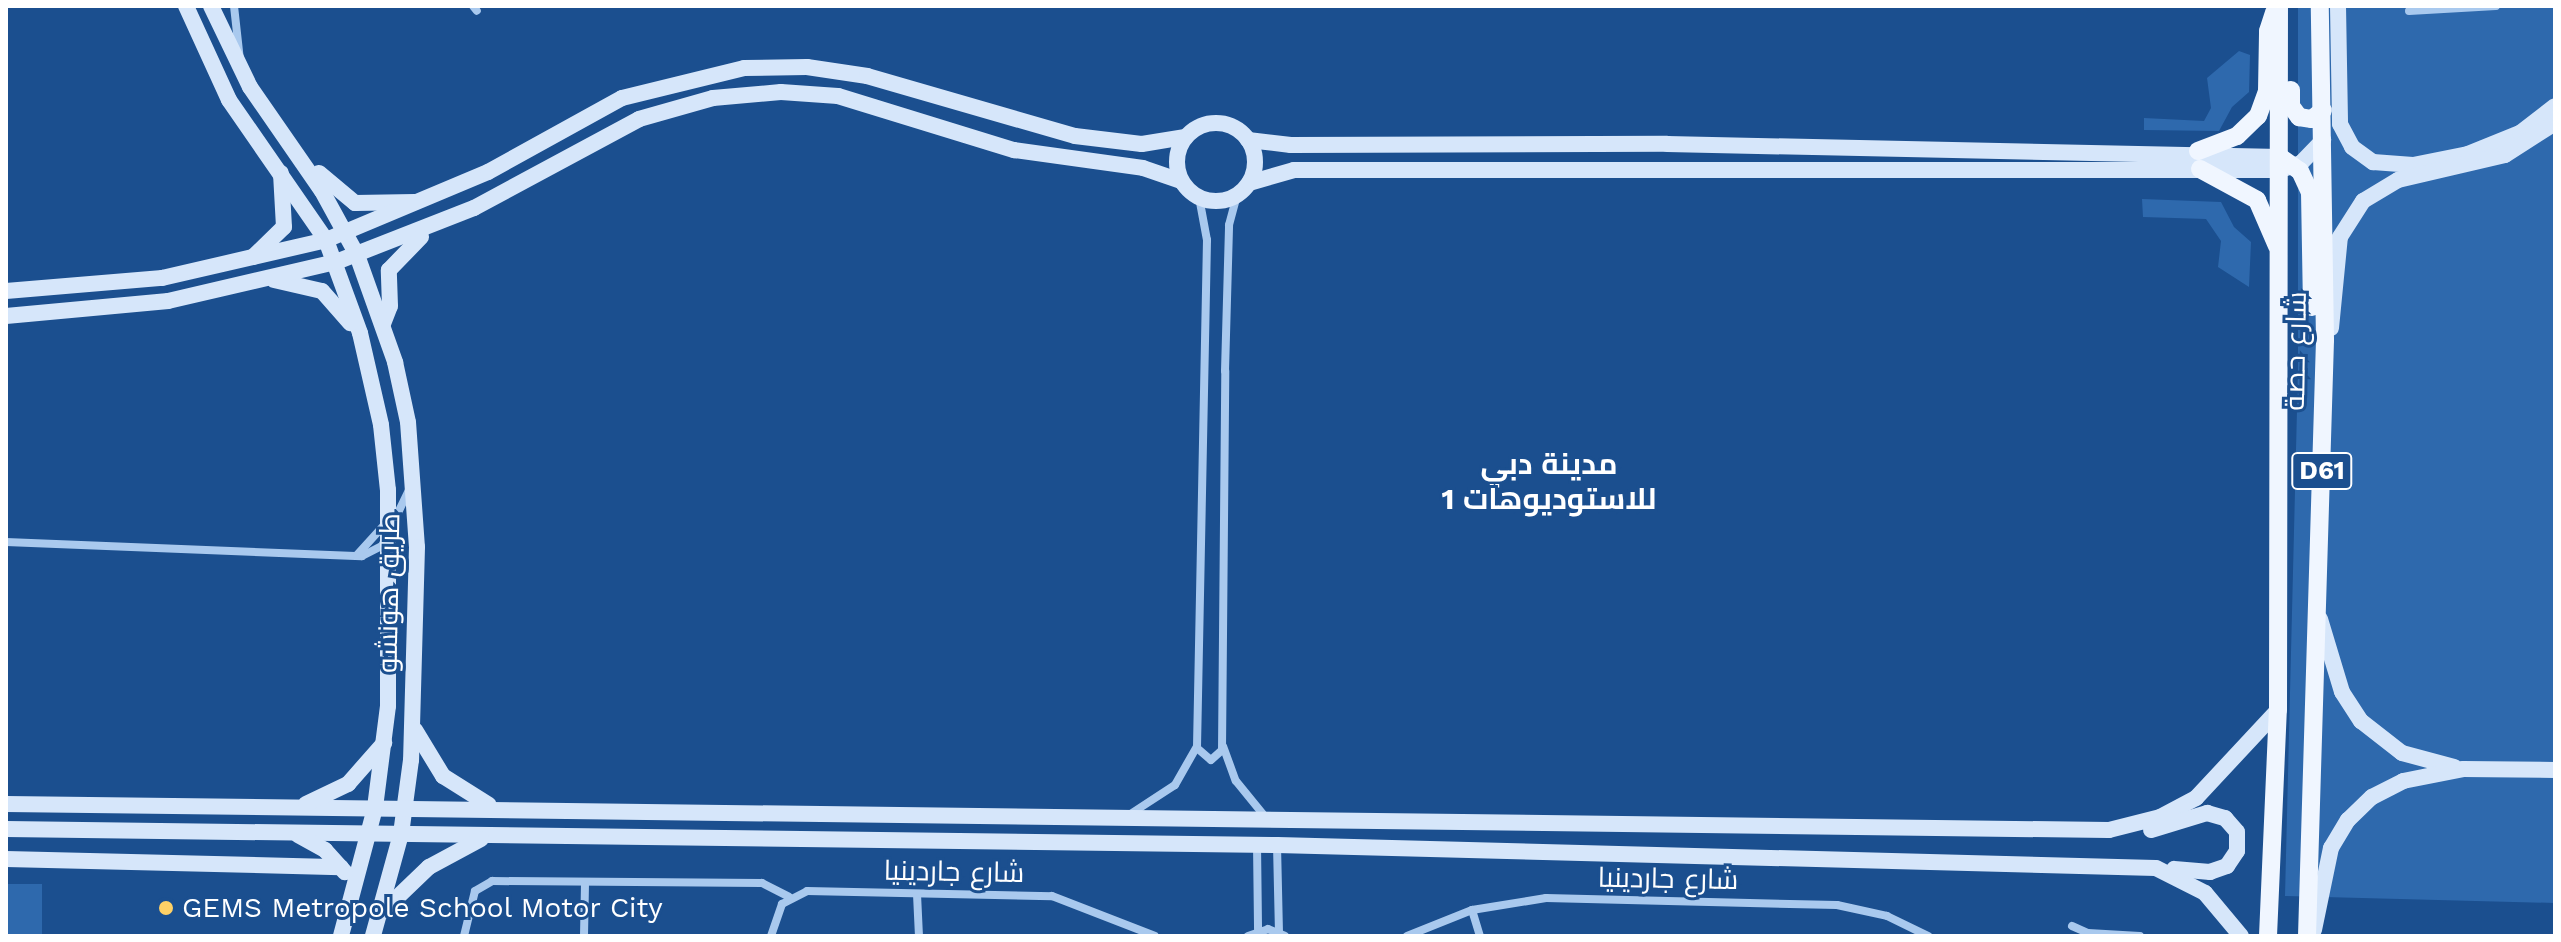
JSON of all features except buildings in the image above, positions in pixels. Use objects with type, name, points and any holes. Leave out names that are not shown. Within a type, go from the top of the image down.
[{"type":"main road","name":"شارع حصة","points":[[2268,936],[2278,710],[2280,256],[2285,164],[2279,6]]},
{"type":"main road","points":[[2279,6],[2268,31],[2267,91],[2258,116],[2237,136],[2199,160],[2257,200],[2280,256]]},
{"type":"main road","name":"شارع حصة","points":[[2307,936],[2325,340],[2320,6]]},
{"type":"main road","points":[[2281,42],[2289,57],[2294,113],[2306,119],[2323,110]]},
{"type":"main road","points":[[2285,164],[2310,192],[2313,344],[2323,404]]},
{"type":"street","name":"طريق هونشو","points":[[186,6],[213,74],[326,240],[360,333],[383,439],[387,520],[385,742],[370,834],[341,936]]},
{"type":"street","points":[[211,6],[237,64],[299,157],[355,203],[420,204]]},
{"type":"street","points":[[234,6],[233,25],[242,50],[237,64]]},
{"type":"street","points":[[2338,6],[2340,124],[2352,147],[2373,162],[2413,165],[2468,154],[2520,133],[2555,106]]},
{"type":"street","points":[[2409,11],[2496,6]]},
{"type":"street","points":[[6,291],[127,284],[250,261],[346,234],[420,204],[622,98],[744,68],[807,67],[867,76],[1075,136],[1142,144],[1185,137],[1217,122],[1248,140],[1291,145],[2285,164],[2323,140]]},
{"type":"street","points":[[6,316],[140,305],[273,279],[336,262],[429,228],[639,119],[713,98],[760,93],[807,92],[863,101],[1014,150],[1143,168],[1181,181],[1199,197],[1218,201],[1294,170],[2199,160]]},
{"type":"street","points":[[2325,340],[2333,321],[2340,237],[2363,201],[2398,180],[2505,155],[2555,123]]},
{"type":"street","points":[[1181,181],[1177,156],[1185,137]]},
{"type":"street","points":[[1248,140],[1255,169],[1243,189],[1229,225],[1223,745],[1236,781],[1267,820]]},
{"type":"street","name":"طريق هونشو","points":[[299,157],[357,255],[383,324],[405,408],[413,466],[417,547],[412,721],[405,809],[373,936]]},
{"type":"street","points":[[250,261],[284,227],[281,173]]},
{"type":"street","points":[[1119,816],[1168,793],[1197,748],[1207,240],[1199,197]]},
{"type":"street","points":[[383,324],[390,306],[389,270],[429,228]]},
{"type":"street","points":[[273,279],[329,295],[360,333]]},
{"type":"street","points":[[6,542],[354,556],[369,554],[387,539],[407,497],[413,466]]},
{"type":"street","points":[[354,556],[377,538],[387,520]]},
{"type":"street","points":[[2319,615],[2342,692],[2361,721],[2402,753],[2463,769]]},
{"type":"street","points":[[2109,830],[2160,817],[2196,798],[2278,710]]},
{"type":"street","points":[[412,721],[424,751],[443,776],[468,796],[498,808]]},
{"type":"street","points":[[297,807],[348,784],[385,742]]},
{"type":"street","points":[[1197,748],[1211,760],[1223,745]]},
{"type":"street","points":[[2313,936],[2326,860],[2348,820],[2372,797],[2403,781],[2463,769],[2555,770]]},
{"type":"street","points":[[6,804],[2109,830],[2149,830],[2207,813],[2225,818],[2237,832],[2234,859],[2219,871],[1257,844],[6,829]]},
{"type":"street","points":[[293,832],[325,850],[355,888]]},
{"type":"street","points":[[348,911],[366,903],[379,916],[429,867],[492,836]]},
{"type":"street","points":[[1257,844],[1258,930]]},
{"type":"street","points":[[1248,936],[1258,930],[1282,934],[1277,845]]},
{"type":"street","points":[[6,859],[341,867]]},
{"type":"street","points":[[2156,868],[2205,893],[2241,936]]},
{"type":"street","points":[[464,936],[475,891],[487,882],[585,882],[762,883],[789,897],[771,936]]},
{"type":"street","points":[[584,936],[585,882]]},
{"type":"street","name":"شارع جاردينيا","points":[[789,897],[807,891],[1052,896],[1155,936]]},
{"type":"street","points":[[917,894],[919,936]]},
{"type":"street","name":"شارع جاردينيا","points":[[1407,936],[1472,910],[1546,898],[1837,905],[1887,916],[1928,936]]},
{"type":"street","points":[[1472,910],[1480,936]]},
{"type":"street","points":[[2072,926],[2088,933],[2140,936]]},
{"type":"shaded area","points":[[2298,6],[2555,6],[2555,903],[2285,896],[2298,369]]},
{"type":"shaded area","points":[[2239,51],[2250,55],[2249,92],[2232,107],[2219,131],[2144,130],[2144,118],[2204,121],[2211,108],[2207,78]]},
{"type":"shaded area","points":[[2142,199],[2221,202],[2234,227],[2251,242],[2249,287],[2218,267],[2221,241],[2206,219],[2143,217]]},
{"type":"shaded area","points":[[6,884],[42,884],[42,936],[6,936]]},
{"type":"place","name":"GEMS Metropole School Motor City","points":[[166,908]]},
{"type":"district","name":"مدينة دبي للاستوديوهات 1","points":[[1549,481]]}]
